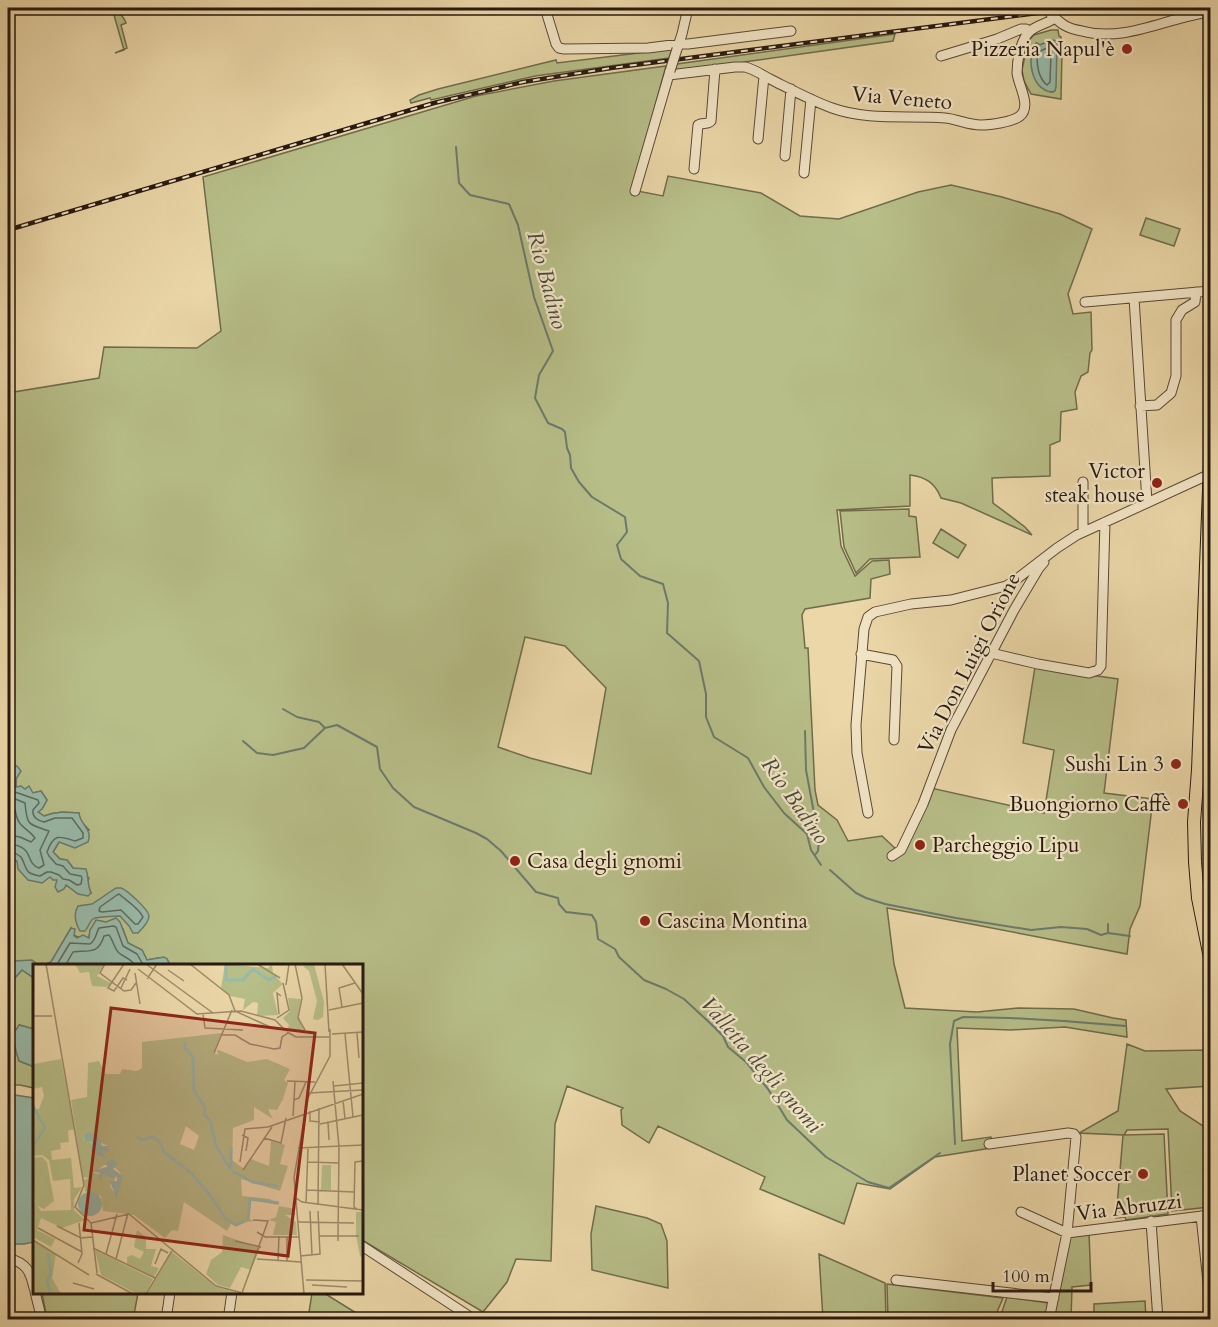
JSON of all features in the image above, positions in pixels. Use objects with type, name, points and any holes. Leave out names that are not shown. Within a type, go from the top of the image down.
[{"type":"main road","points":[[1210,464],[1206,689],[1194,822],[1198,898],[1210,958]]},
{"type":"street","points":[[546,8],[556,44],[562,49],[678,46],[791,31]]},
{"type":"street","points":[[635,191],[688,8]]},
{"type":"street","points":[[941,56],[997,39],[1021,29],[1029,32],[1048,12],[1064,25],[1086,32],[1116,34],[1210,12]]},
{"type":"street","name":"Via Veneto","points":[[669,73],[745,67],[838,110],[879,116],[947,118],[979,125],[992,124],[1014,119],[1020,116],[1025,108],[1017,67],[1023,43],[1029,32]]},
{"type":"street","points":[[694,169],[698,125],[711,121],[715,69]]},
{"type":"street","points":[[758,139],[764,76]]},
{"type":"street","points":[[785,156],[791,89]]},
{"type":"street","points":[[804,173],[811,99]]},
{"type":"street","points":[[1085,302],[1210,291]]},
{"type":"street","points":[[1140,406],[1157,405],[1171,393],[1176,376],[1176,320],[1182,310],[1195,302],[1196,292]]},
{"type":"street","points":[[1134,298],[1147,502]]},
{"type":"street","points":[[868,813],[860,770],[856,725],[861,654],[864,628],[868,617],[875,612],[911,604],[951,600],[1006,586],[1083,532],[1210,475]]},
{"type":"street","points":[[1083,482],[1083,532]]},
{"type":"street","points":[[991,653],[1089,673],[1098,670],[1101,666],[1105,522]]},
{"type":"street","name":"Via Don Luigi Orione","points":[[892,856],[901,850],[951,730],[991,653],[1024,592],[1051,553]]},
{"type":"street","points":[[861,654],[896,662],[894,740]]},
{"type":"street","points":[[989,1144],[1068,1133],[1076,1137],[1067,1233],[1049,1320]]},
{"type":"street","name":"Via Abruzzi","points":[[1021,1212],[1067,1233],[1205,1216]]},
{"type":"street","points":[[1205,1216],[1210,1301]]},
{"type":"street","points":[[1151,1221],[1158,1320]]},
{"type":"street","points":[[363,1247],[475,1320]]},
{"type":"street","points":[[8,1258],[25,1266],[33,1276]]},
{"type":"street","points":[[896,1280],[1054,1298]]},
{"type":"street","points":[[36,1294],[42,1320]]},
{"type":"street","points":[[166,1320],[170,1294]]},
{"type":"street","points":[[228,1320],[232,1294]]},
{"type":"green space","points":[[112,8],[118,8],[126,23],[121,25],[127,48],[124,49]]},
{"type":"green space","points":[[1058,30],[1061,37],[1061,99],[1031,94],[1024,81],[1022,70],[1028,41],[1034,35]],"holes":[[[1051,40],[1053,92],[1040,86],[1033,73],[1032,65],[1037,43],[1040,45]]]},
{"type":"green space","points":[[895,34],[893,41],[744,62],[744,64],[675,70],[677,64]]},
{"type":"green space","points":[[672,49],[669,58],[535,76],[431,100],[430,98],[411,103],[410,100],[438,89],[556,60],[557,63]]},
{"type":"green space","points":[[666,66],[632,190],[663,196],[668,176],[761,193],[800,216],[839,219],[918,192],[951,185],[1060,214],[1092,229],[1068,294],[1073,314],[1091,312],[1092,350],[1088,372],[1081,376],[1075,392],[1077,409],[1061,412],[1060,441],[1050,445],[1050,476],[992,478],[993,503],[1032,535],[961,503],[941,498],[936,488],[929,482],[921,477],[910,475],[910,506],[837,510],[841,546],[855,576],[872,561],[889,560],[890,574],[871,579],[870,598],[805,609],[802,615],[805,648],[808,648],[815,790],[818,805],[837,820],[848,841],[882,836],[899,852],[931,788],[1044,813],[1054,750],[1023,743],[1035,667],[1118,679],[1104,793],[1153,799],[1140,906],[1130,929],[1127,954],[887,908],[894,964],[905,1008],[977,1012],[1018,1008],[1074,1009],[1126,1020],[1127,1037],[1065,1027],[1011,1030],[957,1028],[962,1141],[991,1137],[991,1148],[935,1157],[890,1189],[857,1183],[844,1224],[760,1189],[765,1177],[658,1126],[649,1143],[622,1125],[621,1110],[623,1108],[567,1086],[555,1124],[551,1261],[516,1259],[507,1282],[483,1312],[363,1241],[363,964],[170,964],[167,959],[147,960],[142,950],[128,943],[123,929],[99,921],[90,930],[89,938],[76,936],[71,928],[51,962],[33,964],[8,963],[8,857],[57,880],[57,883],[91,893],[87,883],[89,878],[53,852],[59,842],[89,830],[80,820],[79,813],[66,812],[44,816],[37,811],[42,809],[47,800],[41,791],[33,793],[16,787],[16,778],[19,774],[8,765],[8,393],[99,378],[104,347],[197,348],[221,331],[203,177],[476,96],[554,81]],"holes":[[[525,637],[565,646],[606,688],[591,774],[498,747]]]},
{"type":"green space","points":[[1146,218],[1180,229],[1174,246],[1140,235]]},
{"type":"green space","points":[[909,509],[909,516],[916,517],[920,557],[870,559],[856,573],[844,547],[840,511]]},
{"type":"green space","points":[[941,529],[966,545],[958,558],[933,543]]},
{"type":"green space","points":[[22,970],[33,977],[33,1029],[19,1025],[13,1038],[19,1061],[33,1066],[33,1088],[8,1085],[8,983]]},
{"type":"green space","points":[[1127,1044],[1145,1051],[1210,1050],[1210,1086],[1166,1089],[1180,1111],[1203,1126],[1210,1126],[1210,1207],[1172,1211],[1168,1129],[1127,1130],[1124,1135],[1164,1134],[1168,1214],[1126,1220],[1125,1217],[1116,1218],[1123,1135],[1079,1133],[1118,1111]]},
{"type":"green space","points":[[596,1206],[647,1218],[661,1224],[667,1241],[668,1288],[592,1270],[591,1234]]},
{"type":"green space","points":[[1089,1233],[1091,1285],[1072,1287],[1071,1319],[1054,1320],[1067,1243],[1072,1237]]},
{"type":"green space","points":[[819,1254],[885,1283],[886,1319],[823,1319]]},
{"type":"green space","points":[[887,1284],[1003,1298],[994,1319],[888,1319]]},
{"type":"green space","points":[[42,1294],[138,1294],[133,1320],[47,1319]]},
{"type":"green space","points":[[312,1294],[326,1294],[366,1319],[308,1319]]},
{"type":"green space","points":[[1007,1297],[1049,1303],[1044,1319],[999,1320]]},
{"type":"green space","points":[[1145,1301],[1146,1319],[1094,1319],[1094,1304]]},
{"type":"water","points":[[1052,40],[1057,44],[1056,87],[1055,91],[1051,92],[1039,85],[1035,79],[1031,56],[1036,43],[1040,45]]},
{"type":"water","points":[[8,765],[17,766],[21,771],[16,779],[16,787],[21,786],[25,789],[29,786],[33,793],[41,791],[47,800],[38,812],[44,816],[66,812],[79,813],[88,830],[88,842],[75,848],[59,842],[53,852],[60,859],[67,860],[73,868],[86,869],[91,893],[88,896],[78,894],[66,885],[58,892],[55,887],[57,880],[50,877],[42,883],[28,880],[18,869],[17,861],[8,857]]},
{"type":"water","points":[[116,888],[128,892],[148,913],[148,921],[138,933],[133,933],[120,916],[95,918],[85,931],[80,931],[76,919],[78,906],[92,904]]},
{"type":"water","points":[[116,918],[120,922],[128,943],[142,950],[147,960],[164,957],[170,964],[46,964],[51,962],[71,928],[75,929],[74,936],[77,938],[83,935],[89,938],[90,930],[96,920],[106,922]]},
{"type":"water","points":[[32,960],[37,964],[33,964],[33,977],[22,970],[8,983],[8,963]]},
{"type":"water","points":[[19,1025],[33,1029],[33,1066],[19,1061],[12,1031],[16,1030]]},
{"type":"water","points":[[8,1096],[33,1098],[33,1242],[24,1244],[8,1244]]},
{"type":"waterway","name":"Rio Badino","points":[[456,147],[459,183],[470,195],[509,204],[518,225],[534,297],[553,351],[539,375],[535,398],[548,423],[565,432],[571,468],[579,482],[592,497],[625,517],[627,532],[617,545],[621,559],[640,576],[663,584],[668,603],[667,633],[699,661],[706,694],[706,717],[714,737],[748,758],[764,787],[784,813],[807,834],[811,850],[821,865]]},
{"type":"waterway","points":[[283,709],[297,717],[319,722],[325,728]]},
{"type":"waterway","name":"Valletta degli gnomi","points":[[243,741],[257,753],[273,755],[304,748],[325,728],[337,725],[377,747],[380,769],[393,788],[414,807],[487,839],[501,851],[536,892],[558,898],[559,904],[566,912],[592,915],[596,922],[598,939],[615,949],[619,957],[644,980],[684,999],[723,1036],[728,1047],[746,1062],[768,1089],[787,1120],[826,1157],[868,1182],[889,1188],[940,1153]]},
{"type":"waterway","points":[[805,731],[806,770],[819,840],[818,851],[815,855]]},
{"type":"waterway","name":"Rio Badino","points":[[830,870],[856,893],[866,898],[956,918],[1031,930],[1061,927],[1087,929],[1101,935],[1108,933],[1108,924]]},
{"type":"waterway","points":[[1108,933],[1130,936]]},
{"type":"waterway","points":[[955,1144],[950,1044],[954,1021],[963,1017],[1010,1018],[1126,1026]]},
{"type":"railway","points":[[8,230],[434,103],[523,82],[611,68],[1077,8]]},
{"type":"place","name":"Pizzeria Napul'è","points":[[1127,49]]},
{"type":"place","name":"Victor steak house","points":[[1157,483]]},
{"type":"place","name":"Sushi Lin 3","points":[[1176,764]]},
{"type":"place","name":"Buongiorno Caffè","points":[[1183,804]]},
{"type":"place","name":"Parcheggio Lipu","points":[[920,845]]},
{"type":"place","name":"Casa degli gnomi","points":[[515,861]]},
{"type":"place","name":"Cascina Montina","points":[[645,921]]},
{"type":"place","name":"Planet Soccer","points":[[1143,1174]]}]
